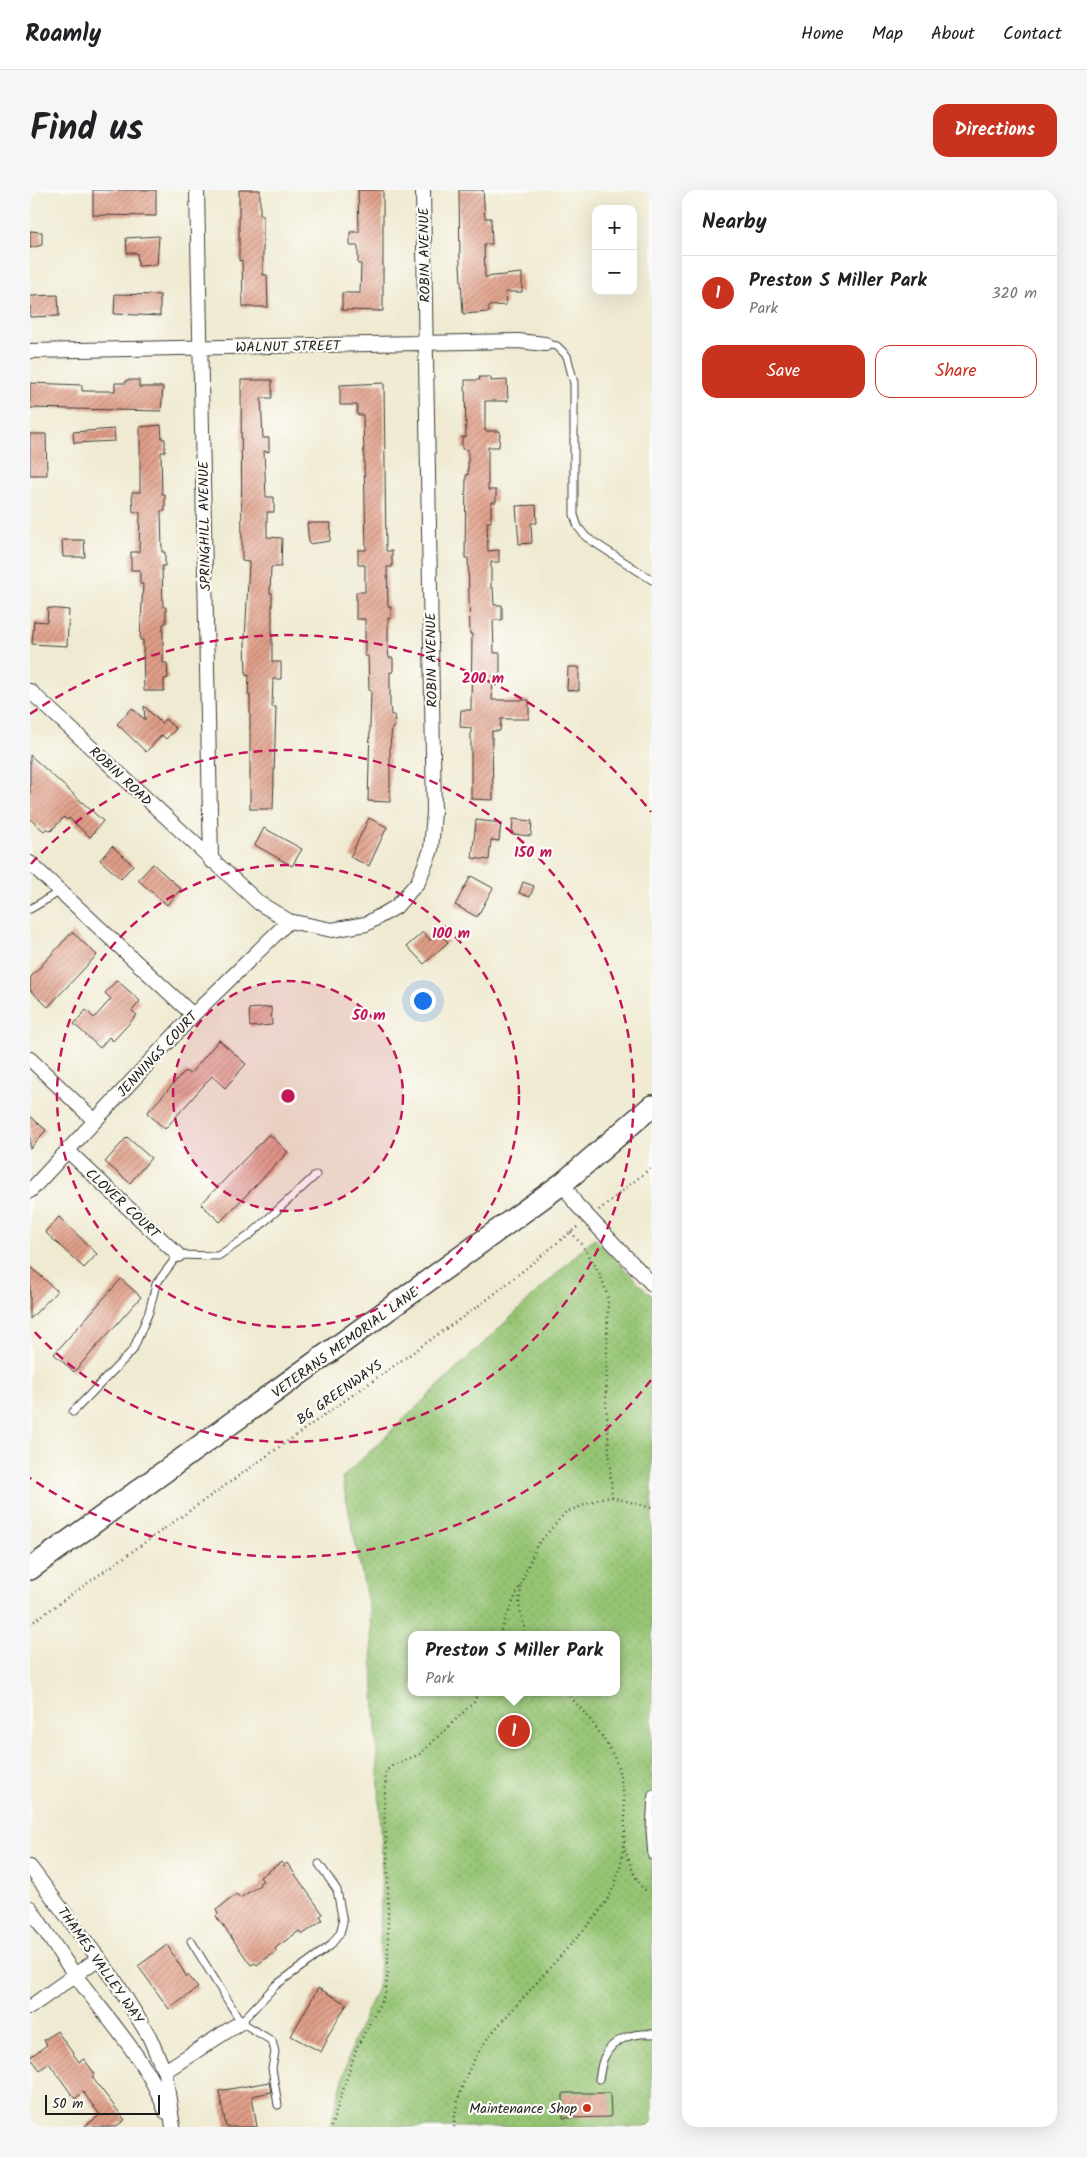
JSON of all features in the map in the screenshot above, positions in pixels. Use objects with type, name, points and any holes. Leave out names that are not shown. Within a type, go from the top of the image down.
[{"type":"main road","name":"VETERANS MEMORIAL LANE","points":[[30,1569],[563,1184],[652,1106]]},
{"type":"street","name":"SPRINGHILL AVENUE","points":[[197,190],[211,861]]},
{"type":"street","name":"ROBIN AVENUE","points":[[211,861],[258,903],[289,922],[332,930],[366,924],[396,908],[418,882],[431,850],[434,812],[423,190]]},
{"type":"street","name":"WALNUT STREET","points":[[30,351],[518,341],[545,344]]},
{"type":"street","name":"ROBIN ROAD","points":[[30,691],[211,861]]},
{"type":"street","points":[[30,862],[193,1015]]},
{"type":"street","name":"JENNINGS COURT","points":[[30,1190],[193,1015],[289,922]]},
{"type":"street","points":[[30,1059],[94,1120]]},
{"type":"street","name":"CLOVER COURT","points":[[68,1150],[178,1255]]},
{"type":"street","points":[[563,1184],[576,1204],[652,1284]]},
{"type":"street","name":"THAMES VALLEY WAY","points":[[30,1867],[99,1958],[143,2025],[164,2071],[173,2127]]},
{"type":"street","name":"THAMES VALLEY WAY","points":[[30,1908],[74,1974],[141,2063],[154,2085],[173,2127]]},
{"type":"street","points":[[30,2007],[99,1958]]},
{"type":"street","points":[[164,2071],[241,2022]]},
{"type":"lane","points":[[545,344],[557,346],[568,356],[574,383],[574,515],[578,526],[586,537],[652,580]]},
{"type":"lane","points":[[30,909],[61,891]]},
{"type":"lane","points":[[73,1412],[133,1350],[149,1312],[156,1284],[178,1255],[218,1256],[250,1236],[316,1175]]},
{"type":"lane","points":[[652,1794],[650,1830],[652,1856]]},
{"type":"lane","points":[[241,2022],[276,1985],[330,1946],[340,1933],[343,1922],[337,1890],[319,1864]]},
{"type":"lane","points":[[191,1941],[241,2022],[272,2041],[275,2052],[272,2068],[278,2104]]},
{"type":"lane","points":[[599,2078],[604,2056],[613,2045],[627,2036],[652,2034]]},
{"type":"path","name":"BG GREENWAYS","points":[[30,1624],[488,1299],[652,1167]]},
{"type":"path","points":[[571,1232],[582,1245],[602,1278],[606,1290],[606,1404],[612,1497]]},
{"type":"path","points":[[500,1631],[538,1545],[566,1512],[602,1498],[612,1497],[652,1508]]},
{"type":"path","points":[[522,1583],[519,1605],[525,1631]]},
{"type":"path","points":[[331,2127],[357,2047],[385,1994],[388,1972],[388,1867],[384,1802],[386,1771],[392,1766],[420,1754],[474,1702],[476,1696]]},
{"type":"path","points":[[454,2127],[458,2097],[466,2074],[477,2053],[490,2035],[597,1915],[611,1894],[617,1877],[623,1844],[624,1812],[621,1782],[614,1758],[591,1721],[569,1696]]},
{"type":"path","points":[[623,1844],[638,1882],[647,1891]]},
{"type":"green space","points":[[594,1238],[652,1296],[652,2127],[330,2127],[353,2042],[379,1983],[382,1848],[370,1613],[342,1478]]},
{"type":"building","points":[[93,190],[156,190],[156,216],[93,215]]},
{"type":"building","points":[[239,190],[260,190],[260,215],[263,215],[263,275],[267,275],[268,307],[243,307],[242,260],[239,261]]},
{"type":"building","points":[[358,190],[383,190],[383,311],[342,310],[342,293],[360,293],[361,264],[358,264],[358,246],[350,246],[350,232],[359,232]]},
{"type":"building","points":[[459,190],[483,190],[485,218],[491,218],[492,244],[484,244],[485,277],[522,273],[522,292],[505,292],[506,305],[489,306],[489,312],[463,314]]},
{"type":"building","points":[[30,231],[42,232],[42,245],[30,248]]},
{"type":"building","points":[[159,236],[157,265],[138,266],[137,253],[127,253],[126,238]]},
{"type":"building","points":[[115,294],[160,295],[160,316],[114,314]]},
{"type":"building","points":[[58,295],[59,316],[30,317],[30,296]]},
{"type":"building","points":[[479,377],[491,377],[491,381],[507,380],[508,401],[485,401],[485,431],[500,431],[499,447],[488,447],[488,490],[496,490],[496,502],[491,502],[491,522],[487,522],[488,551],[499,550],[499,562],[491,562],[491,588],[493,588],[494,605],[502,605],[502,620],[493,620],[494,653],[500,653],[500,675],[493,675],[492,700],[529,700],[529,719],[501,719],[500,731],[492,731],[493,800],[471,799],[471,728],[460,727],[461,710],[471,710],[472,634],[470,634],[468,558],[465,558],[468,450],[462,449],[462,437],[466,437],[465,380],[480,380]]},
{"type":"building","points":[[126,380],[139,380],[139,387],[163,387],[161,411],[30,408],[30,383],[82,385],[82,391],[115,391],[115,383],[126,383]]},
{"type":"building","points":[[241,380],[272,380],[272,398],[261,398],[263,438],[269,438],[269,452],[264,451],[266,497],[274,497],[274,512],[267,512],[267,537],[282,538],[281,567],[271,567],[270,593],[272,593],[272,662],[281,662],[281,679],[273,679],[272,707],[276,707],[273,809],[250,809],[250,695],[248,695],[249,675],[246,676],[245,640],[249,562],[242,561]]},
{"type":"building","points":[[384,383],[386,551],[392,551],[392,567],[387,567],[388,606],[391,607],[391,619],[388,618],[388,648],[389,658],[393,658],[393,672],[390,672],[391,715],[395,715],[390,746],[390,802],[368,801],[371,690],[369,690],[368,656],[365,656],[365,619],[356,619],[356,592],[365,592],[365,565],[358,565],[358,550],[366,550],[363,415],[357,415],[357,405],[340,405],[340,385]]},
{"type":"building","points":[[161,425],[162,439],[165,439],[165,452],[161,452],[162,494],[165,494],[165,511],[161,511],[162,552],[165,552],[165,566],[162,566],[163,607],[166,607],[166,623],[163,624],[163,663],[167,663],[168,678],[164,679],[164,691],[144,691],[143,640],[140,640],[143,584],[140,584],[140,570],[131,570],[131,552],[139,552],[140,512],[133,512],[132,492],[140,492],[140,427]]},
{"type":"building","points":[[114,429],[115,441],[74,443],[73,432]]},
{"type":"building","points":[[30,434],[46,434],[47,475],[30,475]]},
{"type":"building","points":[[536,505],[537,523],[531,523],[532,543],[519,544],[516,506]]},
{"type":"building","points":[[307,523],[331,523],[330,541],[309,544]]},
{"type":"building","points":[[62,540],[84,540],[85,557],[63,557]]},
{"type":"building","points":[[48,608],[69,610],[67,646],[32,644],[34,621],[47,622]]},
{"type":"building","points":[[568,667],[579,667],[579,691],[567,690]]},
{"type":"building","points":[[144,706],[161,723],[165,719],[176,729],[166,739],[162,735],[146,752],[117,724],[132,708],[145,720]]},
{"type":"building","points":[[30,755],[103,821],[90,837],[69,818],[67,820],[64,817],[51,831],[47,828],[44,831],[30,819]]},
{"type":"building","points":[[369,818],[387,827],[369,866],[350,857]]},
{"type":"building","points":[[513,819],[532,821],[531,836],[512,834]]},
{"type":"building","points":[[476,820],[501,823],[499,841],[491,840],[489,860],[472,858]]},
{"type":"building","points":[[264,828],[302,849],[292,866],[255,845]]},
{"type":"building","points":[[112,846],[133,865],[121,879],[100,860]]},
{"type":"building","points":[[153,864],[181,889],[167,905],[138,880]]},
{"type":"building","points":[[471,876],[493,888],[477,917],[455,905]]},
{"type":"building","points":[[523,882],[534,886],[530,897],[519,893]]},
{"type":"building","points":[[72,932],[97,955],[48,1007],[30,990],[30,978]]},
{"type":"building","points":[[423,932],[430,940],[439,932],[448,942],[424,964],[407,946]]},
{"type":"building","points":[[117,980],[140,1001],[132,1011],[137,1015],[113,1041],[109,1037],[100,1048],[74,1024],[86,1010],[94,1018],[111,999],[105,993]]},
{"type":"building","points":[[271,1007],[272,1025],[250,1027],[249,1009]]},
{"type":"building","points":[[219,1040],[246,1064],[225,1088],[212,1076],[165,1129],[147,1113],[185,1071],[190,1074]]},
{"type":"building","points":[[30,1116],[46,1130],[30,1149]]},
{"type":"building","points":[[269,1134],[288,1152],[220,1222],[201,1204]]},
{"type":"building","points":[[127,1137],[151,1158],[130,1183],[105,1162]]},
{"type":"building","points":[[59,1217],[97,1254],[84,1268],[45,1232]]},
{"type":"building","points":[[30,1266],[57,1291],[30,1319]]},
{"type":"building","points":[[121,1279],[141,1297],[74,1372],[54,1354]]},
{"type":"building","points":[[281,1862],[284,1866],[287,1863],[323,1914],[320,1916],[323,1920],[302,1935],[299,1931],[278,1946],[275,1949],[277,1951],[257,1965],[255,1963],[251,1965],[216,1916],[218,1914],[216,1910],[237,1894],[240,1898],[260,1885],[259,1883],[263,1881],[260,1877]]},
{"type":"building","points":[[167,1945],[187,1977],[188,1975],[198,1988],[169,2009],[138,1966]]},
{"type":"building","points":[[318,1988],[347,2004],[326,2039],[321,2052],[291,2036]]},
{"type":"building","points":[[57,2031],[79,2062],[84,2059],[95,2074],[92,2077],[125,2120],[115,2127],[84,2127],[100,2115],[83,2092],[75,2099],[49,2063],[40,2070],[30,2057],[47,2045],[44,2040]]},
{"type":"building","points":[[269,2082],[271,2092],[252,2096],[257,2127],[226,2127],[219,2091]]},
{"type":"building","name":"Maintenance Shop","points":[[563,2093],[610,2093],[611,2117],[563,2118]]},
{"type":"place","name":"Preston S Miller Park","points":[[514,1731]]},
{"type":"place","name":"Maintenance Shop","points":[[587,2108]]}]
